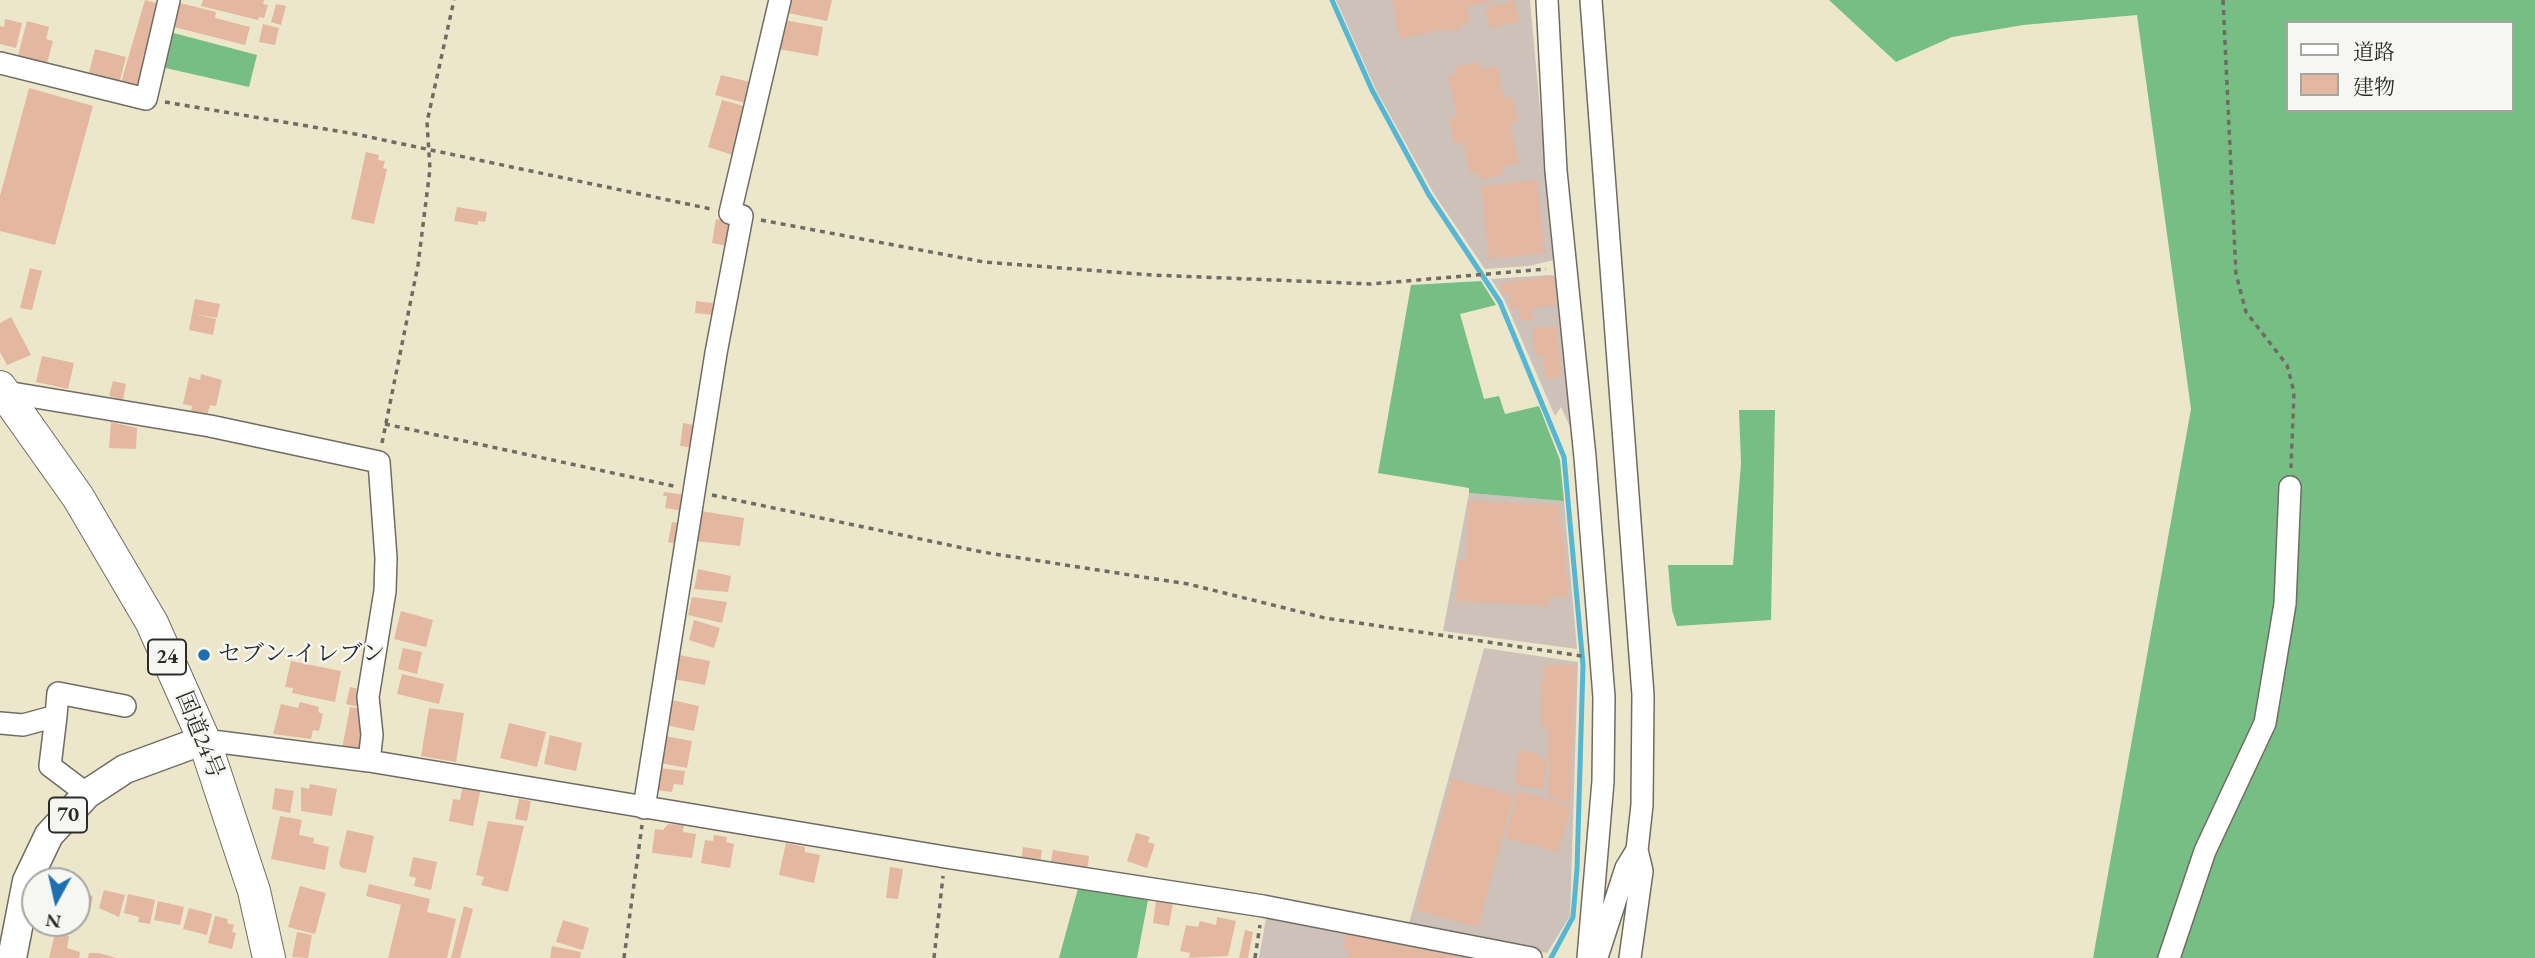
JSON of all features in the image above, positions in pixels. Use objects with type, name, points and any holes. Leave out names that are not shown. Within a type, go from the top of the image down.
[{"type":"highway","name":"国道24号","points":[[2,390],[78,497],[152,623],[204,740],[254,891],[269,958]]},
{"type":"main road","name":"70","points":[[12,958],[27,881],[49,835],[87,794],[125,769],[204,740]]},
{"type":"street","points":[[0,63],[146,99],[169,0]]},
{"type":"street","points":[[644,808],[696,491],[736,214],[780,0]]},
{"type":"street","points":[[1547,0],[1556,171],[1568,267],[1604,697],[1603,781],[1590,958]]},
{"type":"street","points":[[1591,0],[1643,695],[1642,805],[1637,850],[1642,871],[1630,958]]},
{"type":"street","points":[[2,390],[209,426],[379,462],[386,558],[385,590],[368,697],[372,735],[369,761]]},
{"type":"street","points":[[2169,958],[2205,851],[2265,723],[2285,604],[2290,487]]},
{"type":"street","points":[[87,794],[50,766],[58,693],[125,706]]},
{"type":"street","points":[[0,723],[23,725],[56,716]]},
{"type":"street","points":[[204,740],[369,761],[946,857],[1263,906],[1531,958]]},
{"type":"street","points":[[1590,958],[1598,954],[1626,868],[1637,850]]},
{"type":"street","points":[[1633,925],[1642,958]]},
{"type":"path","points":[[379,462],[418,265],[430,149],[427,122],[454,0]]},
{"type":"path","points":[[2223,0],[2236,274],[2246,312],[2287,365],[2294,392],[2290,487]]},
{"type":"path","points":[[146,99],[430,149],[736,214],[984,262],[1152,275],[1371,284],[1568,267]]},
{"type":"path","points":[[385,424],[982,552],[1188,584],[1325,618],[1576,656]]},
{"type":"path","points":[[624,958],[644,808]]},
{"type":"path","points":[[934,958],[946,857]]},
{"type":"path","points":[[1255,958],[1263,906]]},
{"type":"shaded area","points":[[1336,0],[1530,0],[1551,230],[1558,259],[1529,266],[1485,269],[1434,194],[1376,90]]},
{"type":"shaded area","points":[[1550,275],[1562,277],[1572,431],[1561,407],[1555,416],[1504,299],[1491,279]]},
{"type":"shaded area","points":[[1469,493],[1564,501],[1577,649],[1443,631]]},
{"type":"shaded area","points":[[1484,648],[1578,662],[1570,916],[1547,953],[1408,927]]},
{"type":"shaded area","points":[[1267,913],[1502,958],[1259,958]]},
{"type":"green space","points":[[1829,0],[2535,0],[2535,958],[2093,958],[2191,409],[2137,15],[2023,25],[1952,37],[1896,62]]},
{"type":"green space","points":[[166,31],[257,55],[249,87],[157,66]]},
{"type":"green space","points":[[1481,281],[1496,305],[1460,314],[1484,399],[1499,396],[1505,414],[1539,406],[1560,460],[1564,501],[1469,493],[1469,488],[1378,473],[1411,285]]},
{"type":"green space","points":[[1739,410],[1775,410],[1771,620],[1677,626],[1672,610],[1668,565],[1733,565],[1741,463]]},
{"type":"green space","points":[[1079,885],[1149,895],[1137,958],[1059,958]]},
{"type":"building","points":[[145,0],[164,5],[139,92],[120,86]]},
{"type":"building","points":[[203,0],[264,0],[263,4],[268,5],[264,18],[259,17],[258,20],[201,6]]},
{"type":"building","points":[[790,0],[832,0],[827,21],[788,13]]},
{"type":"building","points":[[1392,0],[1492,1],[1467,7],[1470,22],[1459,25],[1460,29],[1446,32],[1445,29],[1400,39]]},
{"type":"building","points":[[1515,1],[1519,22],[1490,28],[1485,7]]},
{"type":"building","points":[[180,3],[216,12],[215,18],[250,27],[245,45],[174,27]]},
{"type":"building","points":[[276,4],[286,6],[281,25],[271,22]]},
{"type":"building","points":[[5,19],[22,23],[16,48],[0,44],[0,26],[4,27]]},
{"type":"building","points":[[784,20],[823,27],[818,56],[778,49]]},
{"type":"building","points":[[27,21],[49,27],[46,39],[53,41],[46,67],[17,59]]},
{"type":"building","points":[[263,24],[279,28],[275,45],[259,42]]},
{"type":"building","points":[[95,49],[126,57],[118,88],[88,77]]},
{"type":"building","points":[[1479,62],[1481,70],[1497,66],[1504,98],[1512,96],[1518,122],[1510,123],[1519,163],[1502,167],[1503,175],[1480,180],[1478,172],[1470,174],[1463,142],[1455,144],[1449,119],[1457,117],[1448,76],[1457,74],[1455,67]]},
{"type":"building","points":[[721,75],[754,83],[749,104],[715,95]]},
{"type":"building","points":[[29,88],[93,106],[55,245],[0,231],[0,196]]},
{"type":"building","points":[[722,100],[747,107],[736,156],[708,147]]},
{"type":"building","points":[[366,152],[379,155],[378,160],[385,161],[383,168],[387,169],[374,224],[351,219]]},
{"type":"building","points":[[1537,180],[1545,253],[1489,259],[1481,186]]},
{"type":"building","points":[[457,207],[487,212],[485,222],[478,221],[478,225],[454,221]]},
{"type":"building","points":[[716,219],[732,222],[728,246],[712,243]]},
{"type":"building","points":[[30,268],[42,271],[32,310],[20,308]]},
{"type":"building","points":[[1554,276],[1557,305],[1532,308],[1533,319],[1520,321],[1519,309],[1511,310],[1509,294],[1502,295],[1500,283]]},
{"type":"building","points":[[195,299],[220,304],[217,318],[195,314],[216,319],[213,335],[189,330]]},
{"type":"building","points":[[696,301],[713,303],[712,315],[695,313]]},
{"type":"building","points":[[11,317],[31,355],[7,365],[0,352],[0,323]]},
{"type":"building","points":[[1557,327],[1561,377],[1545,378],[1543,355],[1535,355],[1533,328]]},
{"type":"building","points":[[42,356],[74,363],[68,389],[36,382]]},
{"type":"building","points":[[201,374],[222,380],[216,406],[210,405],[207,415],[191,411],[192,406],[183,404],[189,377],[200,380]]},
{"type":"building","points":[[113,381],[126,384],[123,400],[109,396]]},
{"type":"building","points":[[111,422],[137,428],[136,449],[109,448]]},
{"type":"building","points":[[683,423],[699,426],[696,448],[680,446]]},
{"type":"building","points":[[664,492],[685,495],[683,511],[665,508],[667,496],[663,496]]},
{"type":"building","points":[[1469,501],[1560,505],[1559,526],[1563,526],[1568,597],[1549,597],[1549,606],[1456,601],[1458,560],[1466,560]]},
{"type":"building","points":[[701,511],[744,518],[740,546],[696,541]]},
{"type":"building","points":[[672,522],[683,524],[680,545],[668,542]]},
{"type":"building","points":[[698,569],[731,576],[728,592],[694,589]]},
{"type":"building","points":[[692,597],[727,602],[722,623],[688,615]]},
{"type":"building","points":[[401,611],[433,620],[426,647],[394,639]]},
{"type":"building","points":[[694,620],[720,628],[714,648],[689,640]]},
{"type":"building","points":[[403,648],[422,652],[417,674],[398,669]]},
{"type":"building","points":[[679,655],[710,661],[705,685],[674,679]]},
{"type":"building","points":[[291,661],[341,671],[335,702],[292,693],[293,688],[285,687]]},
{"type":"building","points":[[1543,665],[1576,665],[1570,803],[1548,797],[1548,728],[1541,728]]},
{"type":"building","points":[[402,674],[444,684],[439,704],[397,694]]},
{"type":"building","points":[[350,687],[363,690],[359,707],[346,704]]},
{"type":"building","points":[[672,700],[699,706],[694,731],[666,725]]},
{"type":"building","points":[[300,702],[319,707],[318,712],[323,714],[319,731],[313,730],[311,739],[273,734],[281,704],[298,708]]},
{"type":"building","points":[[350,707],[363,709],[360,724],[365,725],[363,750],[357,748],[356,752],[342,749]]},
{"type":"building","points":[[429,708],[464,713],[456,762],[421,756]]},
{"type":"building","points":[[509,723],[546,732],[537,767],[500,758]]},
{"type":"building","points":[[550,735],[582,743],[576,771],[544,764]]},
{"type":"building","points":[[665,736],[692,741],[687,768],[660,763]]},
{"type":"building","points":[[1519,750],[1538,753],[1538,757],[1548,759],[1543,789],[1515,785]]},
{"type":"building","points":[[659,768],[685,771],[683,785],[674,784],[672,792],[656,790]]},
{"type":"building","points":[[1452,778],[1514,795],[1478,927],[1416,910]]},
{"type":"building","points":[[310,784],[337,789],[332,816],[301,811],[301,787],[309,789]]},
{"type":"building","points":[[463,785],[480,792],[473,826],[449,821],[453,799],[460,800]]},
{"type":"building","points":[[275,788],[294,791],[290,813],[272,809]]},
{"type":"building","points":[[1518,791],[1571,806],[1558,852],[1505,838]]},
{"type":"building","points":[[519,799],[531,801],[527,821],[515,819]]},
{"type":"building","points":[[280,816],[302,820],[299,835],[314,838],[313,843],[329,847],[325,870],[271,859]]},
{"type":"building","points":[[488,821],[524,826],[508,892],[481,885],[484,877],[476,875]]},
{"type":"building","points":[[668,824],[684,825],[683,832],[696,834],[692,858],[652,853],[655,829],[663,830]]},
{"type":"building","points":[[347,830],[374,836],[366,873],[342,868],[339,864]]},
{"type":"building","points":[[1136,833],[1150,837],[1148,842],[1155,844],[1147,868],[1127,861]]},
{"type":"building","points":[[714,835],[727,837],[726,842],[734,844],[730,868],[701,863],[705,840],[713,841]]},
{"type":"building","points":[[786,843],[805,847],[805,852],[820,855],[814,883],[779,875]]},
{"type":"building","points":[[1023,847],[1042,850],[1040,864],[1021,861]]},
{"type":"building","points":[[1053,850],[1089,856],[1087,871],[1050,865]]},
{"type":"building","points":[[413,857],[437,862],[431,890],[414,886],[416,878],[409,876]]},
{"type":"building","points":[[890,867],[903,869],[898,899],[886,898]]},
{"type":"building","points":[[369,884],[430,899],[427,912],[456,919],[447,958],[388,958],[401,905],[366,896]]},
{"type":"building","points":[[300,886],[326,893],[315,934],[288,927]]},
{"type":"building","points":[[104,890],[125,895],[119,917],[99,908]]},
{"type":"building","points":[[128,894],[155,900],[150,924],[138,922],[139,917],[124,913]]},
{"type":"building","points":[[158,901],[184,907],[180,925],[154,920]]},
{"type":"building","points":[[1156,901],[1173,903],[1169,926],[1153,923]]},
{"type":"building","points":[[464,906],[473,909],[460,958],[451,958]]},
{"type":"building","points":[[189,908],[212,914],[207,935],[183,929]]},
{"type":"building","points":[[215,916],[228,919],[227,923],[234,925],[232,932],[236,933],[232,949],[208,943]]},
{"type":"building","points":[[1217,917],[1236,921],[1228,956],[1189,958],[1190,953],[1180,951],[1186,925],[1198,927],[1200,921],[1216,925]]},
{"type":"building","points":[[563,920],[589,928],[583,950],[556,942]]},
{"type":"building","points":[[1245,930],[1253,932],[1248,958],[1239,958]]},
{"type":"building","points":[[1347,931],[1457,952],[1456,958],[1348,958],[1349,950],[1343,949]]},
{"type":"building","points":[[297,932],[312,935],[308,958],[292,957]]},
{"type":"building","points":[[54,937],[69,937],[67,948],[80,952],[79,958],[49,958]]},
{"type":"building","points":[[552,946],[581,952],[580,958],[550,958]]},
{"type":"building","points":[[89,953],[99,953],[116,958],[88,958]]},
{"type":"waterway","points":[[1332,0],[1372,90],[1429,195],[1500,302],[1564,457],[1583,665],[1573,917],[1551,958]]},
{"type":"place","name":"セブン-イレブン","points":[[204,655]]}]
